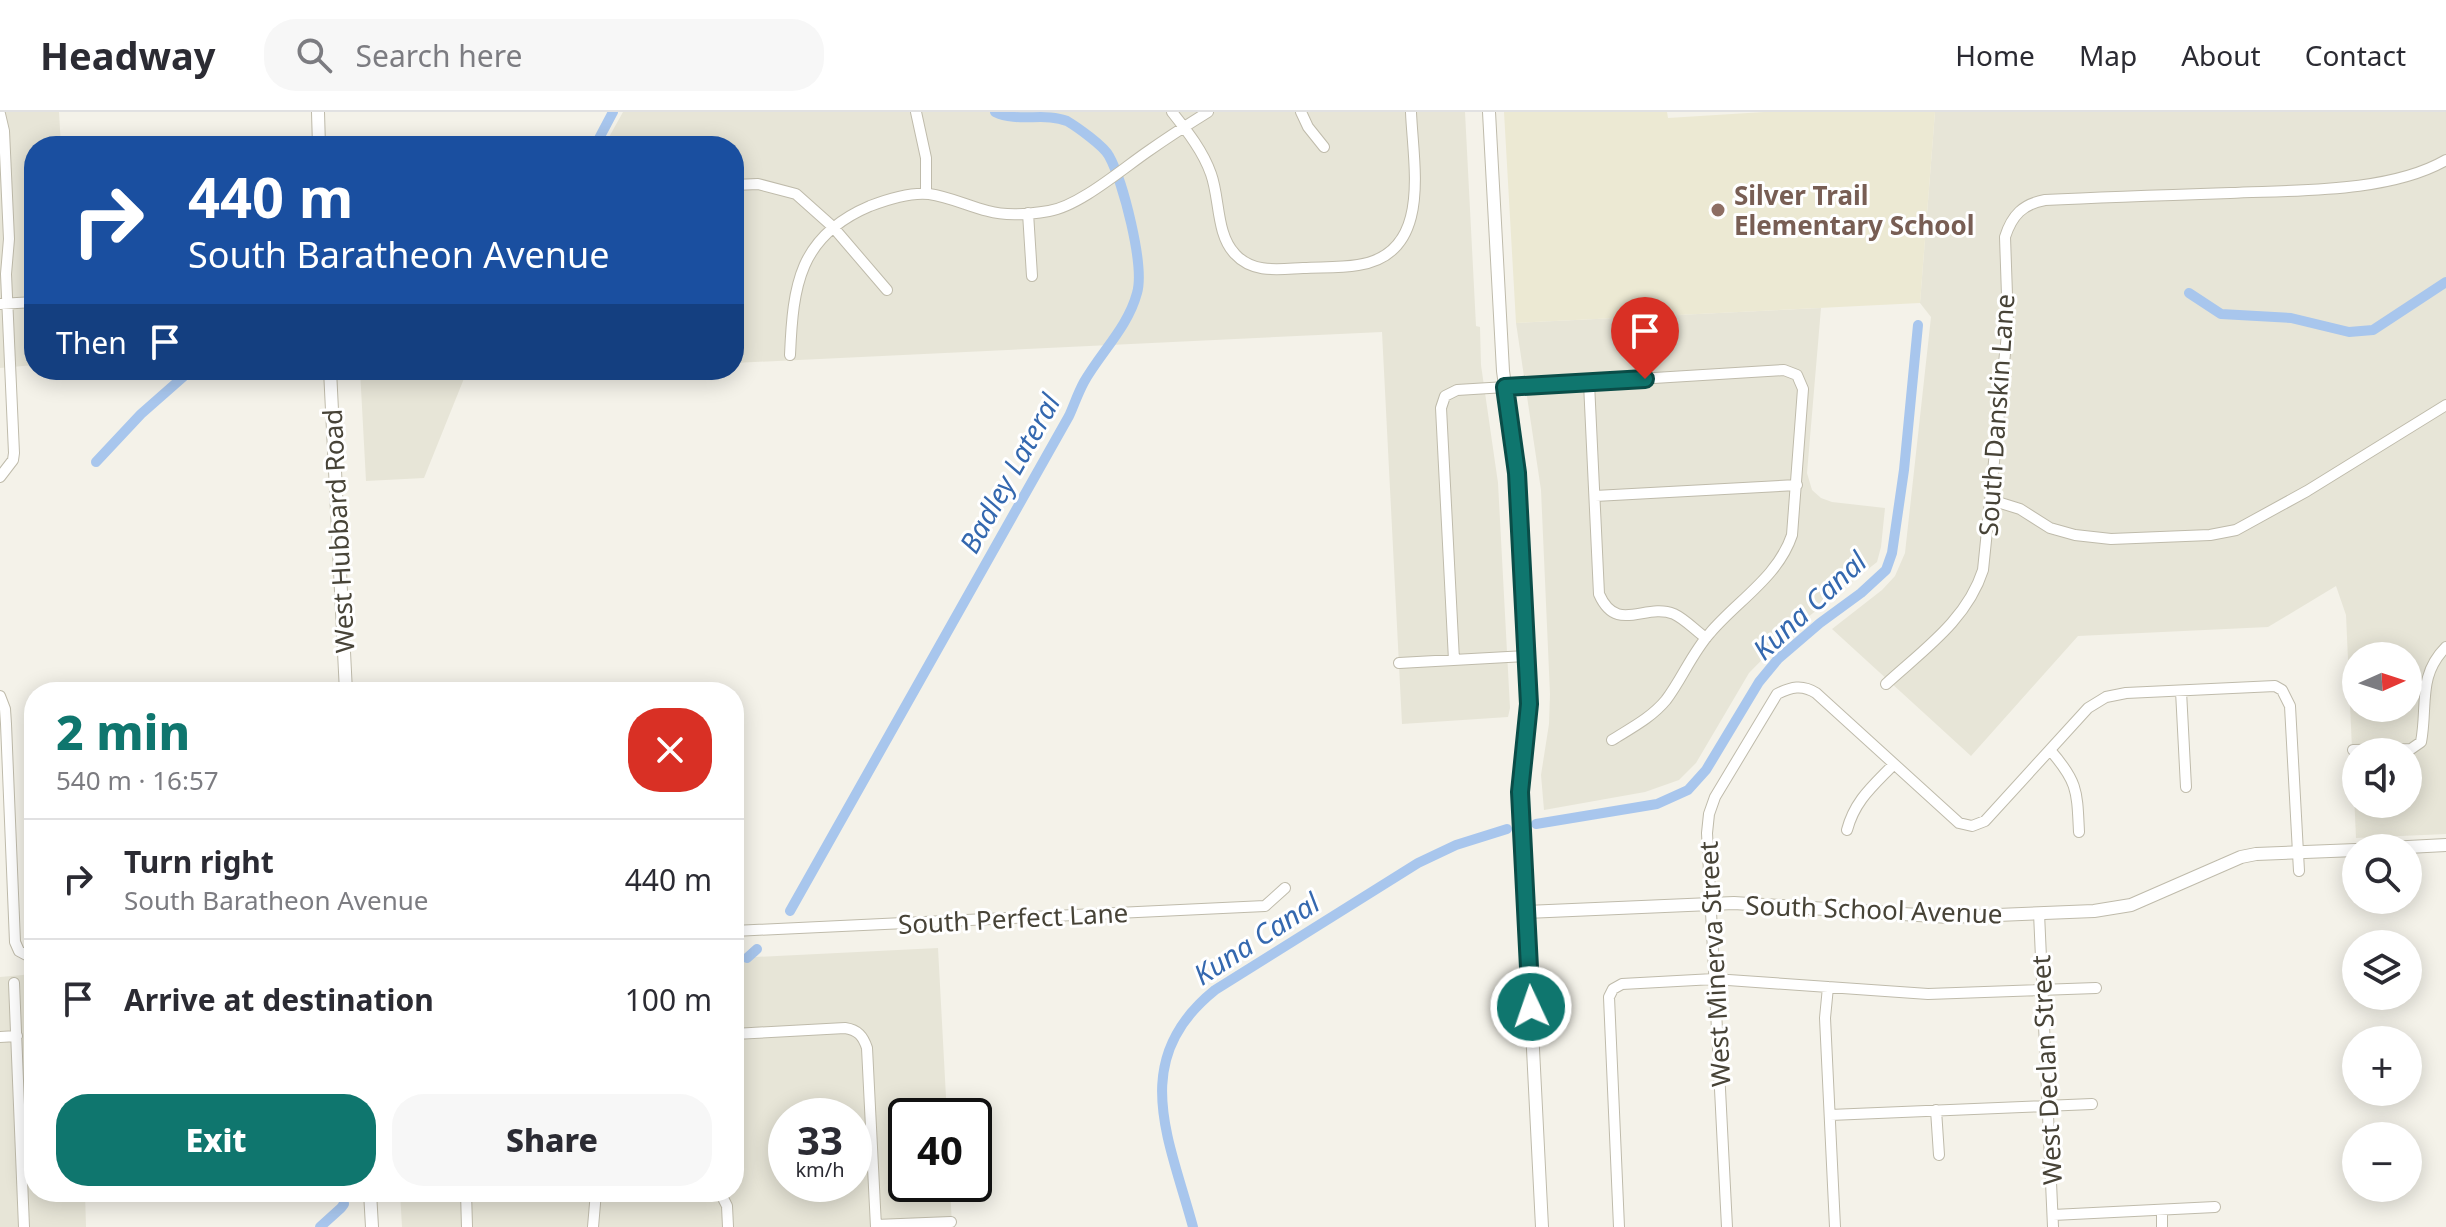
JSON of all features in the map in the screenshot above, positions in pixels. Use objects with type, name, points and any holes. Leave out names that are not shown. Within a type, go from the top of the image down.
[{"type":"street","points":[[318,112],[319,136]]},
{"type":"street","points":[[916,112],[926,158],[926,194]]},
{"type":"street","points":[[1172,112],[1210,172],[1218,197],[1224,236],[1233,252],[1244,263],[1264,270],[1360,265],[1397,247],[1408,228],[1415,203],[1411,112]]},
{"type":"street","points":[[790,355],[792,308],[812,249],[833,227],[854,213],[882,201],[926,194],[992,212],[1052,211],[1081,197],[1208,112]]},
{"type":"street","points":[[1301,112],[1324,147]]},
{"type":"street","points":[[1489,112],[1505,387],[1517,473],[1529,704],[1520,792],[1542,1227]]},
{"type":"street","points":[[0,114],[4,131],[9,239],[4,304],[13,460],[0,477]]},
{"type":"street","name":"South Danskin Lane","points":[[1886,684],[1958,618],[1970,600],[1985,559],[2008,324],[2005,237],[2017,212],[2030,203],[2045,200],[2371,184],[2404,178],[2446,160]]},
{"type":"street","points":[[744,185],[758,184],[796,194],[833,227],[887,290]]},
{"type":"street","points":[[1028,213],[1032,276]]},
{"type":"street","points":[[4,304],[24,303]]},
{"type":"street","points":[[1454,660],[1441,408],[1445,396],[1457,390],[1784,370],[1797,375],[1803,389],[1797,485],[1792,535],[1787,551],[1778,565],[1692,655],[1666,699],[1646,719],[1612,740]]},
{"type":"street","name":"West Hubbard Road","points":[[330,380],[346,682]]},
{"type":"street","points":[[1589,383],[1599,594],[1605,609],[1617,615],[1673,614],[1706,638]]},
{"type":"street","points":[[1991,500],[2020,509],[2050,528],[2094,538],[2224,533],[2253,523],[2446,405]]},
{"type":"street","points":[[1595,496],[1797,485]]},
{"type":"street","points":[[2422,738],[2424,688],[2431,669],[2446,647]]},
{"type":"street","points":[[1399,663],[1526,656]]},
{"type":"street","points":[[1847,830],[1858,802],[1894,764],[1959,823],[1972,826],[1985,821],[2088,708],[2106,697],[2126,693],[2268,686],[2282,690],[2290,706],[2299,871]]},
{"type":"street","name":"West Minerva Street","points":[[1727,1227],[1707,833],[1715,797],[1777,694],[1798,687],[1816,693],[1894,764]]},
{"type":"street","points":[[2181,691],[2186,787]]},
{"type":"street","points":[[0,696],[6,724],[15,942],[24,954]]},
{"type":"street","points":[[2050,750],[2066,768],[2077,791],[2079,832]]},
{"type":"street","points":[[2422,846],[2446,845]]},
{"type":"street","name":"South School Avenue","points":[[1526,912],[1711,904],[1790,905],[1903,916],[1949,917],[2094,911],[2131,905],[2241,857],[2342,851]]},
{"type":"street","name":"South Perfect Lane","points":[[744,931],[1265,906],[1285,888]]},
{"type":"street","name":"West Declan Street","points":[[2039,913],[2053,1227]]},
{"type":"street","points":[[1619,1227],[1609,997],[1613,989],[1622,984],[1714,979],[1928,994],[2096,988]]},
{"type":"street","points":[[14,983],[24,1227]]},
{"type":"street","points":[[1828,987],[1825,1018],[1835,1227]]},
{"type":"street","points":[[744,1033],[845,1028],[859,1032],[867,1048],[876,1226],[951,1222]]},
{"type":"street","points":[[0,1037],[17,1036]]},
{"type":"street","points":[[1830,1115],[2092,1104]]},
{"type":"street","points":[[1936,1110],[1939,1155]]},
{"type":"street","points":[[371,1202],[372,1227]]},
{"type":"street","points":[[466,1202],[467,1227]]},
{"type":"street","points":[[593,1227],[595,1202]]},
{"type":"street","points":[[725,1202],[728,1227]]},
{"type":"street","points":[[2053,1215],[2215,1207]]},
{"type":"street","points":[[2162,1210],[2162,1227]]},
{"type":"shaded area","points":[[0,112],[59,112],[60,136],[24,136],[24,366],[0,368]]},
{"type":"shaded area","points":[[623,112],[1465,112],[1476,326],[1480,327],[1481,365],[1498,483],[1508,717],[1402,724],[1382,332],[744,363],[744,136],[610,136]]},
{"type":"shaded area","name":"Silver Trail Elementary School","points":[[1504,112],[1667,112],[1668,118],[1764,112],[1935,112],[1920,303],[1516,323]]},
{"type":"shaded area","points":[[1935,112],[2446,112],[2446,834],[2356,834],[2355,818],[2422,818],[2422,738],[2352,738],[2351,722],[2422,722],[2422,642],[2347,642],[2346,615],[2336,586],[2268,627],[2078,636],[1971,756],[1832,629],[1882,590],[1895,576],[1905,553],[1931,317],[1920,303]]},
{"type":"shaded area","points":[[1821,308],[1807,473],[1812,490],[1821,498],[1885,508],[1877,562],[1788,633],[1749,673],[1696,763],[1679,780],[1645,792],[1544,810],[1541,775],[1550,694],[1541,490],[1516,323]]},
{"type":"shaded area","points":[[361,380],[463,380],[424,478],[366,481]]},
{"type":"shaded area","points":[[938,948],[946,1098],[888,1098],[888,1202],[951,1202],[952,1227],[402,1227],[401,1202],[744,1202],[744,958]]},
{"type":"shaded area","points":[[24,975],[24,1202],[85,1202],[86,1227],[0,1227],[0,977]]},
{"type":"waterway","points":[[600,136],[613,112]]},
{"type":"waterway","name":"Badley Lateral","points":[[790,911],[1069,416],[1084,382],[1121,328],[1137,293],[1138,264],[1131,224],[1115,168],[1106,152],[1067,121],[1050,117],[1012,117],[995,112]]},
{"type":"waterway","name":"Kuna Canal","points":[[2189,293],[2221,314],[2291,318],[2349,332],[2373,330],[2446,282]]},
{"type":"waterway","name":"Kuna Canal","points":[[1536,824],[1657,804],[1688,790],[1706,770],[1759,682],[1778,659],[1886,570],[1892,553],[1904,470],[1918,325]]},
{"type":"waterway","points":[[96,462],[141,414],[180,380]]},
{"type":"waterway","name":"Kuna Canal","points":[[1193,1227],[1166,1131],[1162,1101],[1163,1072],[1171,1044],[1188,1017],[1215,990],[1418,863],[1456,845],[1507,829]]},
{"type":"waterway","name":"Badley Lateral","points":[[747,958],[757,949]]},
{"type":"waterway","name":"Badley Lateral","points":[[320,1227],[344,1202]]},
{"type":"place","name":"Silver Trail Elementary School","points":[[1718,210]]},
{"type":"route","points":[[1531,1007],[1520,792],[1529,704],[1517,473],[1505,387],[1645,379]]}]
